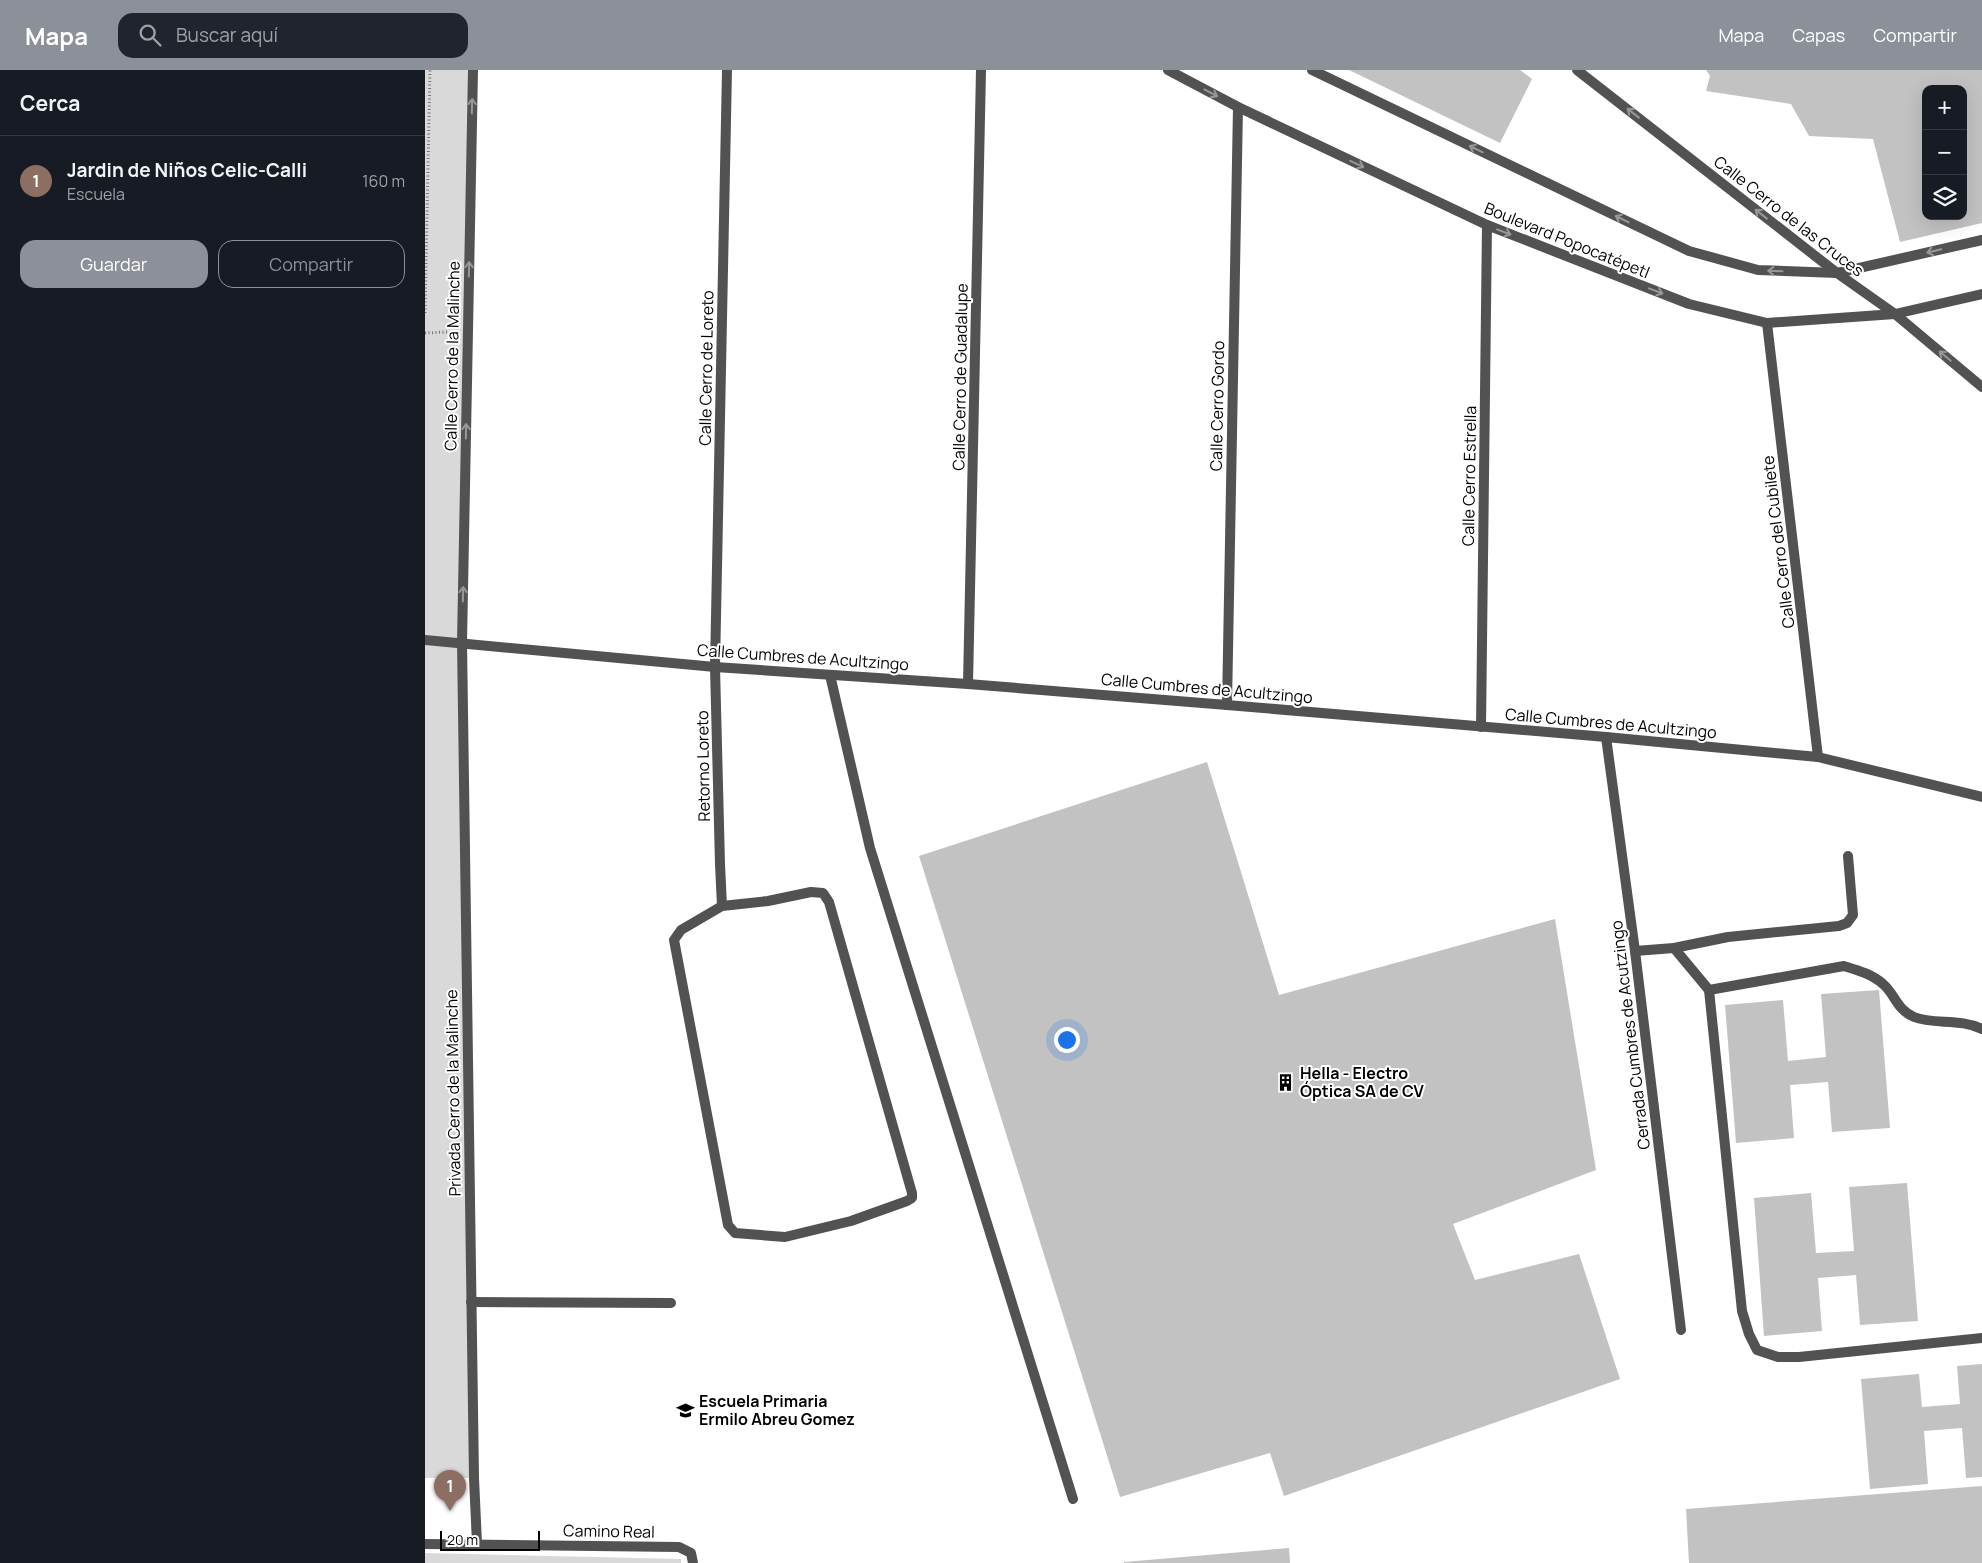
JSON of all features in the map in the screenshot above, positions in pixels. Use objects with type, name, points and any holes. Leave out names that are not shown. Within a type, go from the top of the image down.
[{"type":"street","name":"Calle Cerro de la Malinche","points":[[462,642],[473,70]]},
{"type":"street","name":"Calle Cerro de Loreto","points":[[715,667],[727,70]]},
{"type":"street","name":"Calle Cerro de Guadalupe","points":[[968,684],[981,70]]},
{"type":"street","name":"Boulevard Popocatépetl","points":[[1168,70],[1238,107],[1487,226],[1689,304],[1767,323],[1895,314],[1982,294]]},
{"type":"street","points":[[1312,70],[1689,251],[1758,270],[1837,273],[1982,240]]},
{"type":"street","name":"Calle Cerro de las Cruces","points":[[1577,70],[1837,273],[1895,314],[1982,387]]},
{"type":"street","name":"Calle Cerro Gordo","points":[[1227,705],[1238,107]]},
{"type":"street","name":"Calle Cerro Estrella","points":[[1481,727],[1487,226]]},
{"type":"street","name":"Calle Cerro del Cubilete","points":[[1767,323],[1818,757]]},
{"type":"street","name":"Calle Cumbres de Acultzingo","points":[[425,640],[715,667],[968,684],[1227,705],[1818,757],[1982,797]]},
{"type":"street","name":"Privada Cerro de la Malinche","points":[[462,642],[471,1302],[477,1544]]},
{"type":"street","name":"Retorno Loreto","points":[[715,667],[722,906]]},
{"type":"street","points":[[830,675],[870,848],[1073,1499]]},
{"type":"street","name":"Cerrada Cumbres de Acutzingo","points":[[1606,737],[1635,951],[1681,1330]]},
{"type":"street","points":[[1635,951],[1674,948],[1728,937],[1839,926],[1847,923],[1853,915],[1848,856]]},
{"type":"street","points":[[811,892],[823,893],[829,902],[912,1193],[911,1198],[907,1201],[851,1221],[785,1237],[735,1232],[728,1224],[674,940],[681,930],[722,906],[768,901],[811,892]]},
{"type":"street","points":[[1674,948],[1709,990],[1742,1311],[1749,1334],[1757,1350],[1778,1357],[1799,1358],[1982,1338]]},
{"type":"street","points":[[1709,990],[1844,966],[1865,973],[1884,984],[1902,1010],[1915,1018],[1973,1024],[1982,1029]]},
{"type":"street","points":[[471,1302],[671,1303]]},
{"type":"street","name":"Camino Real","points":[[425,1544],[679,1547],[691,1553],[693,1563]]},
{"type":"path","points":[[425,313],[430,70]]},
{"type":"shaded area","points":[[425,70],[473,70],[462,642],[474,1478],[425,1478]]},
{"type":"shaded area","points":[[425,1553],[681,1559],[681,1563],[425,1563]]},
{"type":"building","points":[[1349,70],[1520,70],[1532,79],[1500,143]]},
{"type":"building","points":[[1706,70],[1982,70],[1982,223],[1900,242],[1873,139],[1809,136],[1791,104],[1706,91],[1710,76]]},
{"type":"building","name":"Hella - Electro Óptica SA de CV","points":[[1207,762],[1279,995],[1555,919],[1596,1170],[1453,1224],[1475,1280],[1579,1254],[1620,1379],[1284,1496],[1270,1453],[1120,1497],[919,856]]},
{"type":"building","points":[[1879,990],[1890,1128],[1832,1132],[1828,1082],[1790,1085],[1794,1138],[1736,1143],[1725,1005],[1783,1000],[1788,1061],[1826,1057],[1821,994]]},
{"type":"building","points":[[1907,1183],[1918,1321],[1860,1325],[1856,1275],[1818,1278],[1822,1331],[1764,1336],[1754,1198],[1811,1193],[1816,1253],[1854,1251],[1849,1187]]},
{"type":"building","points":[[1982,1364],[1982,1477],[1966,1478],[1962,1428],[1924,1431],[1928,1484],[1870,1489],[1861,1379],[1919,1374],[1922,1407],[1960,1404],[1957,1366]]},
{"type":"building","points":[[1982,1486],[1982,1563],[1689,1563],[1686,1509]]},
{"type":"building","points":[[1289,1548],[1290,1563],[1124,1563],[1124,1562]]},
{"type":"place","name":"Hella - Electro Óptica SA de CV","points":[[1286,1082]]},
{"type":"place","name":"Escuela Primaria Ermilo Abreu Gomez","points":[[685,1410]]},
{"type":"place","name":"Jardin de Niños Celic-Calli","points":[[450,1511]]}]
